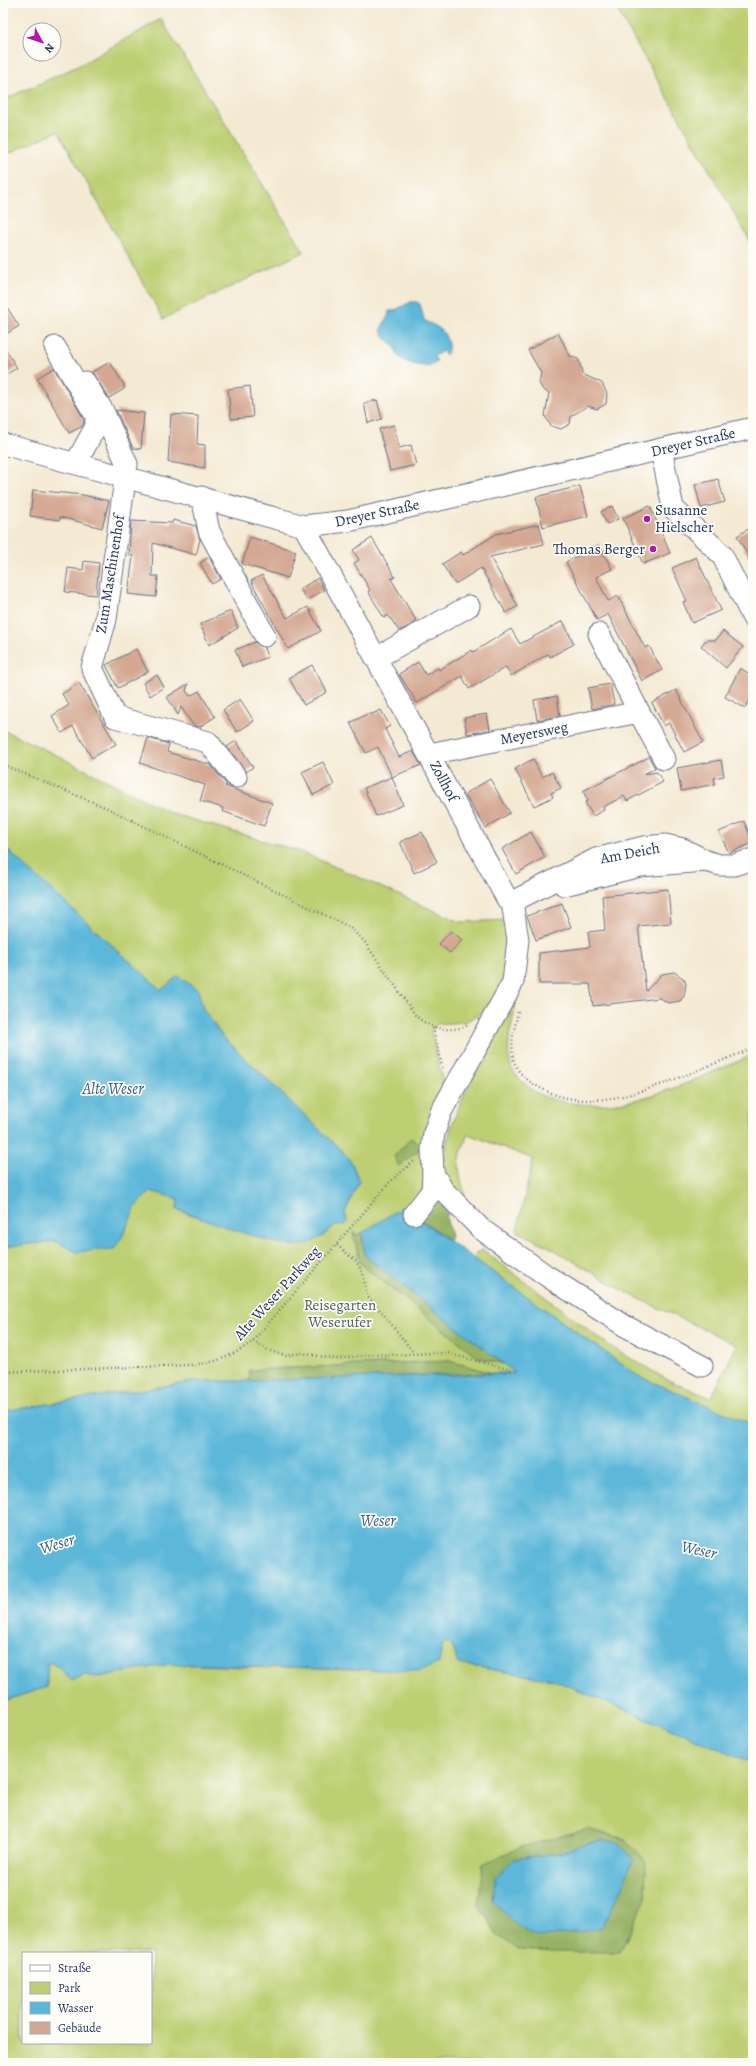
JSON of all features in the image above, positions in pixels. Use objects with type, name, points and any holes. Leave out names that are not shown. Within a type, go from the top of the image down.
[{"type":"street","points":[[55,347],[96,416],[96,426],[76,464]]},
{"type":"street","name":"Zum Maschinenhof","points":[[85,382],[108,422],[127,464],[124,476],[106,619],[92,668],[115,717],[208,742],[236,777]]},
{"type":"street","name":"Dreyer Straße","points":[[3,444],[304,526],[348,521],[753,428]]},
{"type":"street","points":[[661,449],[673,508],[722,555],[753,618]]},
{"type":"street","points":[[202,497],[209,531],[265,636]]},
{"type":"street","name":"Zollhof","points":[[304,526],[507,899],[512,902]]},
{"type":"street","points":[[376,658],[469,606]]},
{"type":"street","points":[[599,634],[664,759]]},
{"type":"street","name":"Meyersweg","points":[[429,754],[640,712]]},
{"type":"street","name":"Am Deich","points":[[512,902],[596,859],[644,847],[665,845],[683,849],[706,861],[720,865],[734,865],[753,859]]},
{"type":"street","points":[[414,1214],[432,1191],[432,1149],[434,1133],[441,1112],[513,982],[518,940],[512,902]]},
{"type":"street","points":[[433,1173],[443,1190],[481,1229],[503,1246],[625,1326],[702,1366]]},
{"type":"path","points":[[3,765],[106,808],[349,927],[364,941],[416,1016],[433,1028],[451,1030],[474,1024]]},
{"type":"path","points":[[518,1010],[513,1056],[519,1072],[544,1091],[579,1099],[597,1100],[622,1097],[652,1088],[753,1048]]},
{"type":"path","points":[[433,1028],[451,1093]]},
{"type":"path","name":"Alte Weser Parkweg","points":[[3,1372],[176,1366],[213,1362],[228,1358],[253,1341],[390,1182],[410,1164],[432,1149]]},
{"type":"path","points":[[337,1244],[356,1261],[363,1272],[367,1296],[386,1316],[413,1353]]},
{"type":"path","points":[[253,1341],[268,1350],[285,1356],[301,1353],[336,1359],[376,1354],[447,1354],[511,1370]]},
{"type":"green space","points":[[613,3],[753,3],[753,246]]},
{"type":"green space","points":[[161,19],[304,252],[163,319],[58,131],[3,156],[3,100],[78,66]]},
{"type":"green space","name":"Reisegarten Weserufer","points":[[3,730],[173,814],[299,851],[460,922],[507,920],[513,951],[494,1006],[465,1022],[437,1024],[431,1032],[445,1091],[430,1175],[410,1211],[402,1207],[363,1233],[357,1235],[353,1233],[361,1264],[479,1358],[504,1364],[516,1373],[492,1373],[449,1361],[249,1370],[250,1381],[197,1381],[3,1411],[3,1247],[56,1241],[76,1252],[122,1237],[137,1204],[151,1191],[178,1199],[177,1210],[283,1245],[322,1237],[335,1225],[347,1222],[345,1212],[359,1181],[350,1159],[222,1036],[203,1009],[198,990],[161,990],[3,846]]},
{"type":"green space","points":[[517,997],[509,1039],[511,1067],[518,1078],[531,1089],[542,1095],[561,1101],[586,1105],[611,1104],[635,1100],[684,1084],[753,1055],[753,1425],[638,1376],[475,1259],[476,1253],[483,1250],[611,1347],[668,1380],[711,1398],[737,1345],[629,1294],[553,1249],[517,1231],[533,1159],[468,1134],[459,1163],[460,1176],[465,1193],[461,1196],[450,1184],[445,1163],[448,1141],[456,1115],[467,1088]]},
{"type":"green space","points":[[411,1138],[422,1147],[399,1166],[394,1156]]},
{"type":"green space","points":[[438,1196],[452,1209],[446,1217],[451,1237],[449,1240],[418,1217]]},
{"type":"green space","points":[[353,1232],[357,1235],[362,1233],[365,1256],[504,1364],[479,1358],[361,1264]]},
{"type":"green space","points":[[449,1361],[492,1373],[250,1381],[249,1370]]},
{"type":"green space","points":[[446,1642],[452,1646],[459,1664],[554,1680],[753,1763],[753,2063],[3,2063],[3,1701],[47,1687],[47,1667],[50,1662],[56,1665],[72,1680],[85,1675],[97,1677],[170,1664],[267,1668],[439,1663],[442,1646]]},
{"type":"green space","points":[[587,1829],[626,1839],[646,1862],[645,1901],[620,1952],[555,1952],[519,1950],[497,1935],[478,1904],[483,1864],[518,1848]],"holes":[[[601,1840],[570,1934],[514,1859],[558,1853]]]},
{"type":"water","points":[[411,302],[417,302],[420,304],[424,320],[440,329],[448,342],[446,355],[443,351],[434,356],[437,362],[429,367],[413,364],[403,360],[397,353],[395,347],[386,339],[381,331],[389,311],[393,311]]},
{"type":"water","name":"Alte Weser","points":[[3,846],[161,990],[178,976],[198,990],[203,1009],[222,1036],[350,1159],[359,1181],[345,1212],[347,1222],[345,1225],[335,1225],[325,1234],[309,1244],[293,1245],[278,1243],[241,1232],[177,1209],[178,1199],[151,1191],[137,1204],[122,1237],[114,1249],[76,1252],[56,1241],[3,1247]]},
{"type":"water","name":"Weser","points":[[402,1207],[638,1376],[753,1425],[753,1763],[554,1680],[459,1664],[452,1646],[446,1642],[442,1646],[439,1663],[420,1671],[170,1664],[97,1677],[85,1675],[72,1680],[56,1665],[50,1662],[47,1667],[47,1687],[3,1701],[3,1411],[197,1381],[515,1373],[365,1256],[362,1233]]},
{"type":"water","points":[[601,1840],[620,1843],[633,1860],[623,1886],[602,1927],[559,1935],[543,1937],[537,1936],[519,1926],[493,1901],[495,1878],[514,1859],[558,1853]]},
{"type":"building","points":[[3,301],[19,326],[3,336]]},
{"type":"building","points":[[558,333],[570,356],[578,359],[582,374],[602,383],[607,394],[606,404],[597,409],[588,406],[571,416],[570,424],[561,429],[551,426],[545,416],[549,393],[543,390],[539,383],[541,373],[528,350]]},
{"type":"building","points":[[3,345],[17,368],[3,376]]},
{"type":"building","points":[[110,362],[124,385],[124,389],[109,398],[92,372]]},
{"type":"building","points":[[54,368],[84,419],[83,426],[69,433],[37,378]]},
{"type":"building","points":[[250,386],[253,417],[231,419],[228,389]]},
{"type":"building","points":[[377,400],[382,419],[368,423],[364,403]]},
{"type":"building","points":[[116,410],[144,413],[141,449],[133,448]]},
{"type":"building","points":[[171,414],[198,416],[197,444],[205,445],[205,468],[168,462]]},
{"type":"building","points":[[394,425],[399,448],[411,445],[416,465],[390,471],[379,429]]},
{"type":"building","points":[[718,479],[725,502],[701,508],[695,485]]},
{"type":"building","points":[[580,486],[588,516],[543,527],[536,497]]},
{"type":"building","points":[[33,490],[83,495],[109,501],[102,528],[60,517],[60,520],[30,516]]},
{"type":"building","points":[[612,506],[618,519],[607,524],[601,512]]},
{"type":"building","points":[[650,506],[670,553],[643,564],[623,518]]},
{"type":"building","points":[[173,520],[196,526],[200,540],[196,555],[153,543],[152,576],[158,576],[156,597],[128,594],[133,556],[129,555],[131,521],[172,523]]},
{"type":"building","points":[[539,524],[544,544],[490,557],[518,606],[506,613],[481,568],[455,584],[442,564],[461,552],[463,555],[496,534]]},
{"type":"building","points":[[753,526],[753,564],[737,536]]},
{"type":"building","points":[[250,537],[296,551],[288,578],[242,564]]},
{"type":"building","points":[[372,538],[395,577],[391,579],[417,622],[399,631],[388,615],[384,618],[354,563],[359,560],[353,550]]},
{"type":"building","points":[[599,545],[612,569],[596,577],[608,601],[618,596],[645,648],[649,646],[662,670],[642,681],[608,614],[597,620],[566,562]]},
{"type":"building","points":[[209,557],[221,579],[212,584],[200,563]]},
{"type":"building","points":[[696,557],[721,610],[692,623],[683,602],[687,601],[672,568]]},
{"type":"building","points":[[84,561],[99,563],[96,595],[65,592],[68,568],[83,570]]},
{"type":"building","points":[[262,575],[287,618],[308,607],[321,631],[288,649],[251,581]]},
{"type":"building","points":[[318,578],[324,590],[307,600],[300,589]]},
{"type":"building","points":[[231,611],[238,628],[209,645],[200,624]]},
{"type":"building","points":[[563,621],[574,644],[550,657],[548,654],[511,676],[506,667],[469,689],[462,676],[417,703],[399,674],[418,662],[426,675],[438,668],[439,670],[472,650],[473,652],[511,629],[520,644]]},
{"type":"building","points":[[723,631],[743,647],[726,668],[701,646],[706,640],[716,640]]},
{"type":"building","points":[[255,642],[265,648],[268,657],[242,667],[235,650]]},
{"type":"building","points":[[136,649],[148,672],[118,688],[106,665]]},
{"type":"building","points":[[312,665],[327,692],[304,705],[289,678]]},
{"type":"building","points":[[740,668],[753,676],[753,694],[745,708],[725,697]]},
{"type":"building","points":[[157,675],[164,687],[150,696],[143,683]]},
{"type":"building","points":[[79,683],[116,744],[92,758],[73,726],[62,733],[52,716],[69,705],[62,694]]},
{"type":"building","points":[[188,684],[186,691],[190,696],[199,691],[215,717],[199,727],[193,725],[181,707],[178,715],[167,697]]},
{"type":"building","points":[[610,684],[614,704],[592,709],[588,688]]},
{"type":"building","points":[[676,690],[703,742],[684,752],[669,723],[664,726],[652,703]]},
{"type":"building","points":[[557,696],[560,716],[537,720],[534,700]]},
{"type":"building","points":[[240,699],[254,721],[237,732],[223,710]]},
{"type":"building","points":[[381,710],[390,726],[385,729],[399,757],[413,751],[421,765],[392,777],[378,747],[366,753],[350,723],[369,713],[370,715]]},
{"type":"building","points":[[487,714],[490,730],[467,734],[464,718]]},
{"type":"building","points":[[148,738],[169,744],[167,752],[211,765],[227,785],[225,786],[272,803],[264,826],[222,811],[223,808],[200,801],[205,785],[140,763]]},
{"type":"building","points":[[236,741],[253,767],[246,772],[227,747]]},
{"type":"building","points":[[649,757],[655,768],[644,774],[657,772],[663,782],[627,801],[624,796],[603,807],[604,810],[593,816],[585,802],[588,801],[583,791]]},
{"type":"building","points":[[533,759],[542,777],[552,772],[561,788],[551,793],[553,797],[534,806],[515,769]]},
{"type":"building","points":[[721,760],[724,776],[714,778],[715,784],[681,791],[677,768]]},
{"type":"building","points":[[323,762],[334,785],[313,795],[302,772]]},
{"type":"building","points":[[392,777],[403,805],[376,816],[364,788]]},
{"type":"building","points":[[490,779],[510,813],[486,828],[465,794]]},
{"type":"building","points":[[744,821],[753,843],[729,853],[719,832]]},
{"type":"building","points":[[422,832],[437,862],[414,873],[400,842]]},
{"type":"building","points":[[531,832],[545,857],[516,874],[502,849]]},
{"type":"building","points":[[668,889],[671,923],[638,926],[646,991],[662,974],[674,972],[684,979],[686,984],[684,996],[680,1001],[668,1003],[660,998],[593,1006],[590,984],[539,984],[539,953],[590,947],[588,932],[605,930],[602,896]]},
{"type":"building","points":[[562,903],[571,927],[536,940],[527,916]]},
{"type":"building","points":[[451,931],[462,940],[450,953],[439,944]]},
{"type":"place","name":"Susanne Hielscher","points":[[647,519]]},
{"type":"place","name":"Thomas Berger","points":[[653,549]]}]
